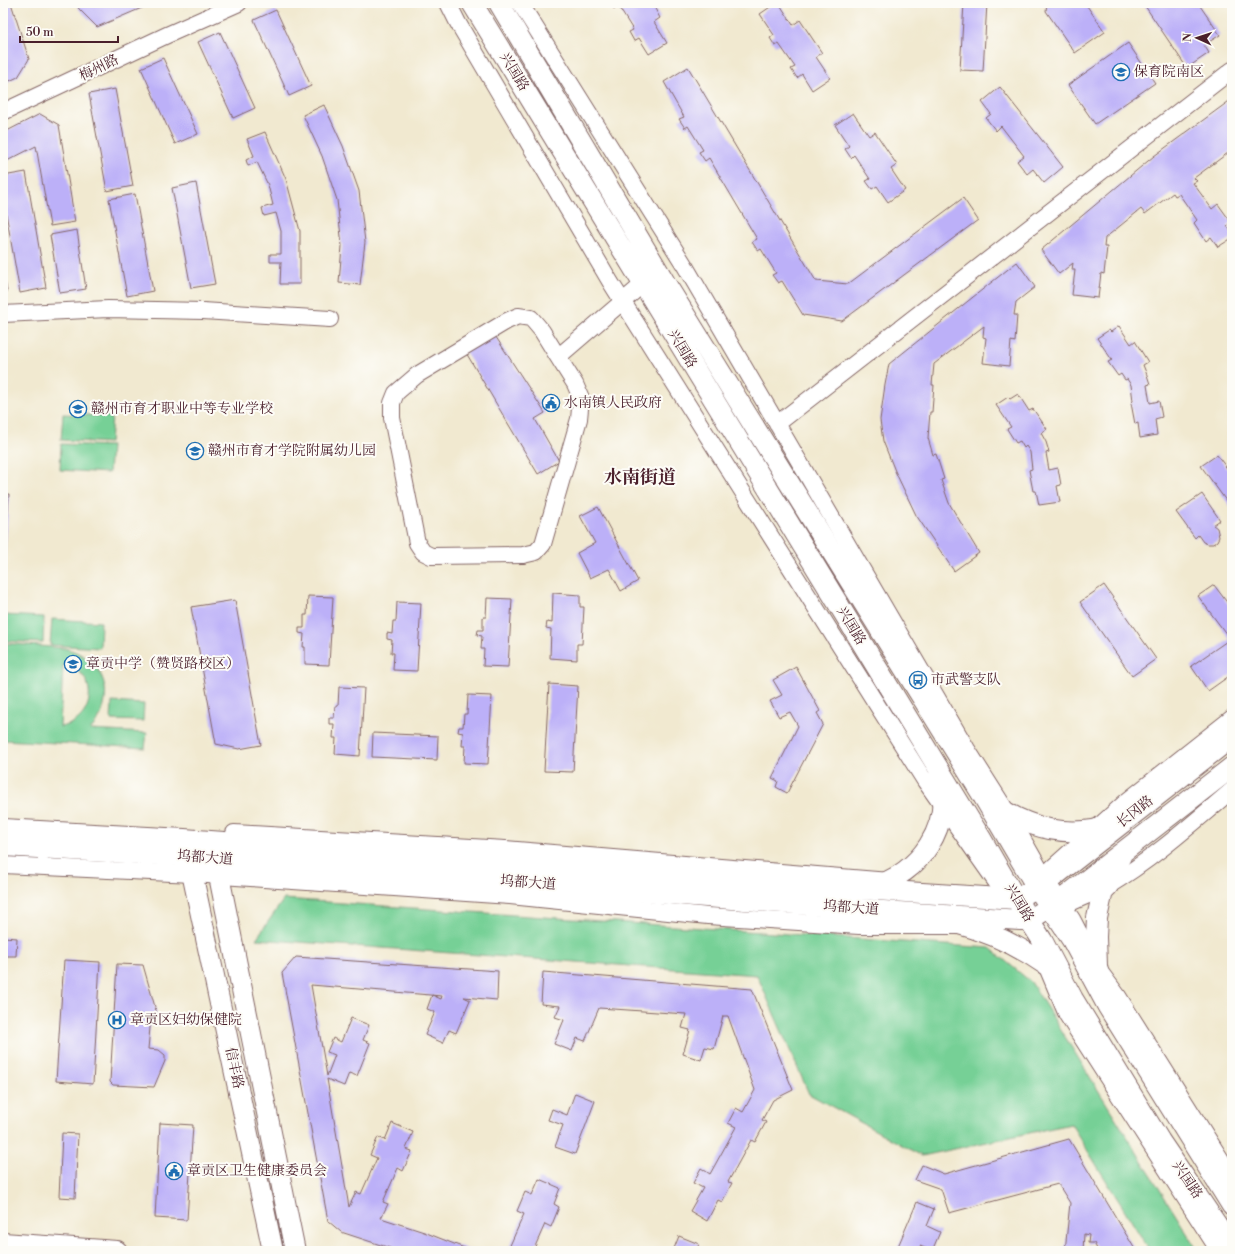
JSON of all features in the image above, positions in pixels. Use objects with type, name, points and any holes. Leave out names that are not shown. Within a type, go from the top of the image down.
[{"type":"main road","name":"兴国路","points":[[472,3],[982,840],[1010,896],[1026,923],[1042,940],[1073,999],[1160,1141],[1232,1247]]},
{"type":"main road","name":"兴国路","points":[[499,3],[666,284],[980,791],[1057,907],[1072,940],[1108,1007],[1232,1206]]},
{"type":"main road","name":"长冈路","points":[[1040,882],[1126,819],[1232,737]]},
{"type":"main road","points":[[859,889],[872,887],[889,881],[908,870],[926,850],[938,827],[942,804],[942,790],[936,765]]},
{"type":"main road","name":"长冈路","points":[[1057,907],[1127,848],[1232,767]]},
{"type":"main road","points":[[980,791],[989,801],[1009,815],[1024,822],[1050,830],[1093,830],[1112,825],[1126,819]]},
{"type":"main road","name":"坞都大道","points":[[3,829],[189,856]]},
{"type":"main road","name":"坞都大道","points":[[3,846],[189,856],[883,910],[1026,923]]},
{"type":"main road","points":[[1108,1007],[1103,994],[1098,969],[1096,922],[1103,891],[1108,886],[1110,876],[1127,848]]},
{"type":"main road","name":"信丰路","points":[[189,856],[273,1251]]},
{"type":"main road","name":"坞都大道","points":[[213,858],[1010,896]]},
{"type":"main road","name":"信丰路","points":[[213,858],[295,1251]]},
{"type":"main road","points":[[1010,896],[1040,882]]},
{"type":"main road","points":[[1026,923],[1057,907]]},
{"type":"main road","points":[[883,910],[929,916],[967,926],[995,937],[1016,947],[1054,971],[1073,999]]},
{"type":"main road","points":[[3,1244],[116,1251]]},
{"type":"street","name":"梅州路","points":[[3,112],[239,3]]},
{"type":"street","points":[[448,3],[474,50],[622,301],[925,781],[1010,896]]},
{"type":"street","points":[[520,3],[685,266],[963,742],[1009,815],[1040,882],[1093,830],[1127,801],[1232,718]]},
{"type":"street","points":[[778,424],[1232,70]]},
{"type":"street","points":[[558,357],[643,284]]},
{"type":"street","points":[[3,314],[108,308],[203,311],[330,319]]},
{"type":"street","points":[[518,316],[531,318],[542,331],[558,357],[575,384],[581,398],[579,419],[543,544],[536,552],[523,555],[431,556],[423,552],[417,543],[392,418],[392,403],[396,393],[417,375],[507,321],[518,316]]},
{"type":"street","points":[[1057,907],[1108,886],[1158,851],[1232,790]]},
{"type":"street","points":[[3,820],[504,849],[889,881],[1010,896]]},
{"type":"street","points":[[3,865],[189,856],[510,896],[708,916],[843,925],[967,926],[1026,923],[1067,1014],[1219,1251]]},
{"type":"street","points":[[1057,907],[1072,919],[1098,969],[1118,996],[1232,1177]]},
{"type":"green space","points":[[63,414],[112,416],[110,443],[61,440]]},
{"type":"green space","points":[[61,444],[111,446],[109,473],[60,470]]},
{"type":"green space","points":[[3,615],[44,617],[43,643],[3,641]]},
{"type":"green space","points":[[52,619],[101,622],[100,648],[50,645]]},
{"type":"green space","points":[[3,643],[64,648],[75,651],[92,663],[99,671],[105,690],[105,701],[101,715],[90,730],[147,733],[145,748],[3,740]],"holes":[[[63,665],[75,669],[83,676],[88,685],[89,696],[87,706],[82,715],[73,723],[60,727]]]},
{"type":"green space","points":[[112,702],[144,704],[143,721],[111,720]]},
{"type":"green space","points":[[284,899],[990,948],[1031,982],[1198,1251],[1150,1251],[1071,1124],[922,1156],[809,1094],[757,975],[256,939]]},
{"type":"building","points":[[3,3],[11,3],[29,59],[18,77],[3,84]]},
{"type":"building","points":[[76,3],[142,3],[144,7],[97,27],[79,9]]},
{"type":"building","points":[[611,3],[652,3],[660,18],[654,22],[667,43],[649,54],[639,38],[634,41],[629,32],[633,30],[618,6],[614,9]]},
{"type":"building","points":[[776,3],[779,3],[793,25],[800,20],[822,53],[816,57],[830,78],[812,90],[802,74],[797,78],[791,69],[795,67],[779,44],[775,46],[770,38],[774,35],[760,14]]},
{"type":"building","points":[[964,3],[987,3],[983,71],[960,70]]},
{"type":"building","points":[[1047,3],[1085,3],[1105,32],[1075,53],[1046,11]]},
{"type":"building","points":[[1143,3],[1198,3],[1220,35],[1204,45],[1209,53],[1187,68]]},
{"type":"building","points":[[276,10],[311,86],[289,96],[254,20]]},
{"type":"building","points":[[220,32],[255,108],[233,118],[198,42]]},
{"type":"building","points":[[1128,43],[1155,83],[1095,124],[1068,85]]},
{"type":"building","points":[[163,58],[198,134],[175,144],[141,68]]},
{"type":"building","points":[[688,67],[816,281],[848,284],[963,198],[978,220],[842,321],[803,315],[782,281],[778,283],[772,275],[776,273],[761,249],[758,251],[752,242],[757,239],[709,158],[705,161],[699,152],[703,150],[688,126],[685,128],[679,119],[684,117],[664,82]]},
{"type":"building","points":[[1000,87],[1063,167],[1044,183],[1033,169],[1027,174],[1017,161],[1024,156],[1001,126],[996,131],[986,118],[991,114],[982,102]]},
{"type":"building","points":[[115,89],[133,186],[107,191],[89,94]]},
{"type":"building","points":[[1232,99],[1232,150],[1194,178],[1197,181],[1193,183],[1212,209],[1218,204],[1231,222],[1227,226],[1232,233],[1232,238],[1218,247],[1211,237],[1206,241],[1194,223],[1197,220],[1179,194],[1175,196],[1173,193],[1145,214],[1141,209],[1105,238],[1104,247],[1107,247],[1104,274],[1101,273],[1098,298],[1072,295],[1075,270],[1072,270],[1073,263],[1059,274],[1041,250],[1154,156]]},
{"type":"building","points":[[324,105],[343,146],[359,191],[365,242],[360,285],[339,283],[342,246],[337,200],[322,156],[303,115]]},
{"type":"building","points":[[853,113],[869,136],[875,132],[897,165],[891,169],[905,190],[888,202],[877,186],[872,189],[866,181],[870,179],[854,155],[851,158],[845,149],[849,146],[835,125]]},
{"type":"building","points":[[40,114],[59,125],[75,222],[50,226],[36,146],[3,163],[3,133]]},
{"type":"building","points":[[265,132],[286,179],[300,231],[300,284],[280,284],[281,262],[270,262],[270,254],[281,254],[281,231],[276,213],[264,216],[262,208],[273,205],[268,185],[257,162],[248,166],[246,160],[254,156],[247,139]]},
{"type":"building","points":[[26,172],[46,288],[20,293],[3,196],[3,176]]},
{"type":"building","points":[[196,183],[215,284],[191,288],[172,188]]},
{"type":"building","points":[[135,194],[153,291],[127,296],[109,199]]},
{"type":"building","points":[[77,230],[86,289],[60,293],[50,235]]},
{"type":"building","points":[[1017,262],[1035,287],[1016,302],[1014,315],[1017,315],[1015,342],[1011,341],[1009,366],[983,363],[986,338],[983,337],[984,326],[934,364],[932,412],[930,412],[928,438],[933,455],[936,454],[944,479],[941,480],[949,503],[979,553],[954,571],[916,515],[895,471],[883,441],[880,420],[889,364]]},
{"type":"building","points":[[4,275],[7,291],[3,292],[3,276]]},
{"type":"building","points":[[1119,326],[1131,344],[1135,341],[1148,362],[1143,365],[1150,384],[1147,385],[1150,403],[1159,401],[1162,417],[1155,419],[1157,435],[1140,438],[1138,423],[1135,424],[1131,403],[1133,401],[1131,385],[1121,374],[1118,376],[1108,362],[1112,360],[1097,338],[1109,330],[1111,332]]},
{"type":"building","points":[[494,334],[545,413],[535,419],[559,461],[538,474],[465,351]]},
{"type":"building","points":[[1018,394],[1029,411],[1033,409],[1047,429],[1041,433],[1049,452],[1046,453],[1049,470],[1058,468],[1061,485],[1057,486],[1060,502],[1039,505],[1036,491],[1033,491],[1029,470],[1032,469],[1030,452],[1026,446],[1024,448],[1020,441],[1016,443],[1007,429],[1011,427],[996,405],[1008,397],[1010,399]]},
{"type":"building","points":[[1217,455],[1232,475],[1232,509],[1201,466]]},
{"type":"building","points":[[3,494],[9,494],[4,573],[3,573]]},
{"type":"building","points":[[1202,494],[1220,520],[1213,525],[1217,528],[1219,537],[1213,544],[1203,542],[1198,535],[1195,538],[1176,512]]},
{"type":"building","points":[[598,507],[638,581],[621,591],[609,569],[590,578],[577,553],[595,543],[580,516]]},
{"type":"building","points":[[1104,585],[1156,659],[1132,676],[1080,602]]},
{"type":"building","points":[[1214,585],[1232,609],[1232,674],[1208,691],[1191,666],[1230,639],[1198,596]]},
{"type":"building","points":[[553,593],[580,595],[580,607],[584,607],[582,644],[577,644],[577,660],[550,658],[551,629],[546,628],[547,622],[552,623]]},
{"type":"building","points":[[308,596],[333,597],[329,665],[305,664],[305,647],[303,647],[304,634],[299,633],[299,628],[304,628],[304,615],[307,615]]},
{"type":"building","points":[[487,598],[512,599],[508,667],[483,666],[484,649],[481,649],[482,636],[477,635],[478,630],[483,630],[483,617],[486,617]]},
{"type":"building","points":[[235,600],[261,745],[239,749],[216,744],[191,607]]},
{"type":"building","points":[[397,602],[421,603],[417,671],[393,670],[394,653],[391,653],[392,640],[387,639],[387,633],[392,634],[393,621],[396,621]]},
{"type":"building","points":[[796,667],[820,711],[817,713],[823,724],[787,793],[776,787],[778,781],[772,778],[798,726],[790,712],[779,717],[770,701],[782,695],[773,680]]},
{"type":"building","points":[[549,684],[578,686],[573,772],[544,771]]},
{"type":"building","points":[[339,687],[364,688],[360,756],[335,754],[336,738],[333,738],[334,724],[329,724],[329,718],[334,718],[335,706],[338,706]]},
{"type":"building","points":[[468,695],[492,696],[488,764],[464,763],[465,746],[462,746],[463,733],[458,732],[459,727],[463,727],[464,714],[467,714]]},
{"type":"building","points":[[373,733],[438,736],[437,760],[372,757]]},
{"type":"building","points":[[3,937],[17,938],[16,956],[3,956]]},
{"type":"building","points":[[296,957],[498,971],[497,1000],[464,997],[470,1000],[456,1033],[449,1030],[443,1043],[425,1035],[435,1012],[427,1009],[432,995],[311,985],[327,1076],[335,1055],[327,1052],[333,1038],[341,1042],[351,1018],[369,1025],[363,1040],[370,1043],[357,1076],[349,1073],[344,1086],[327,1079],[349,1207],[356,1192],[361,1194],[377,1158],[370,1155],[378,1137],[385,1140],[392,1123],[413,1132],[406,1149],[412,1151],[403,1171],[398,1168],[383,1202],[388,1204],[381,1218],[424,1232],[472,1251],[399,1251],[341,1232],[328,1221],[282,973]],"holes":[[[432,995],[442,996],[441,999]]]},
{"type":"building","points":[[64,960],[100,962],[93,1084],[56,1081]]},
{"type":"building","points":[[117,964],[143,965],[157,1014],[155,1017],[151,1017],[148,1049],[159,1050],[165,1055],[165,1061],[154,1087],[113,1085],[110,1082]]},
{"type":"building","points":[[543,972],[752,989],[793,1090],[773,1100],[762,1120],[766,1122],[755,1142],[751,1140],[728,1182],[732,1183],[722,1202],[718,1200],[707,1221],[690,1211],[703,1188],[693,1183],[701,1168],[710,1174],[736,1127],[728,1123],[736,1108],[743,1112],[755,1090],[728,1016],[723,1016],[714,1049],[705,1047],[701,1060],[683,1054],[690,1030],[682,1028],[686,1014],[599,1008],[585,1041],[577,1038],[572,1051],[554,1044],[564,1020],[555,1017],[560,1006],[541,1004]]},
{"type":"building","points":[[575,1093],[595,1101],[575,1154],[555,1147],[563,1125],[548,1120],[552,1109],[567,1115]]},
{"type":"building","name":"章贡区卫生健康委员会","points":[[160,1123],[193,1125],[187,1220],[155,1218]]},
{"type":"building","points":[[62,1133],[78,1134],[75,1198],[59,1197]]},
{"type":"building","points":[[1069,1139],[1136,1251],[1098,1251],[1094,1243],[1088,1243],[1089,1235],[1084,1234],[1083,1251],[1065,1251],[1070,1203],[1058,1184],[949,1213],[941,1189],[915,1180],[922,1165],[944,1174]]},
{"type":"building","points":[[539,1179],[560,1188],[554,1204],[559,1207],[551,1227],[545,1224],[533,1251],[502,1251],[503,1248],[508,1250],[524,1214],[517,1211],[525,1192],[532,1195]]},
{"type":"building","points":[[917,1202],[934,1209],[927,1226],[940,1232],[932,1251],[920,1246],[918,1251],[896,1251]]},
{"type":"building","points":[[679,1236],[699,1244],[696,1251],[673,1251]]},
{"type":"place","name":"保育院南区","points":[[1121,72]]},
{"type":"place","name":"水南镇人民政府","points":[[551,403]]},
{"type":"place","name":"赣州市育才职业中等专业学校","points":[[78,409]]},
{"type":"place","name":"赣州市育才学院附属幼儿园","points":[[195,451]]},
{"type":"place","name":"章贡中学（赞贤路校区）","points":[[73,664]]},
{"type":"place","name":"市武警支队","points":[[918,680]]},
{"type":"place","name":"章贡区妇幼保健院","points":[[117,1020]]},
{"type":"place","name":"章贡区卫生健康委员会","points":[[174,1171]]},
{"type":"district","name":"水南街道","points":[[640,477]]}]
